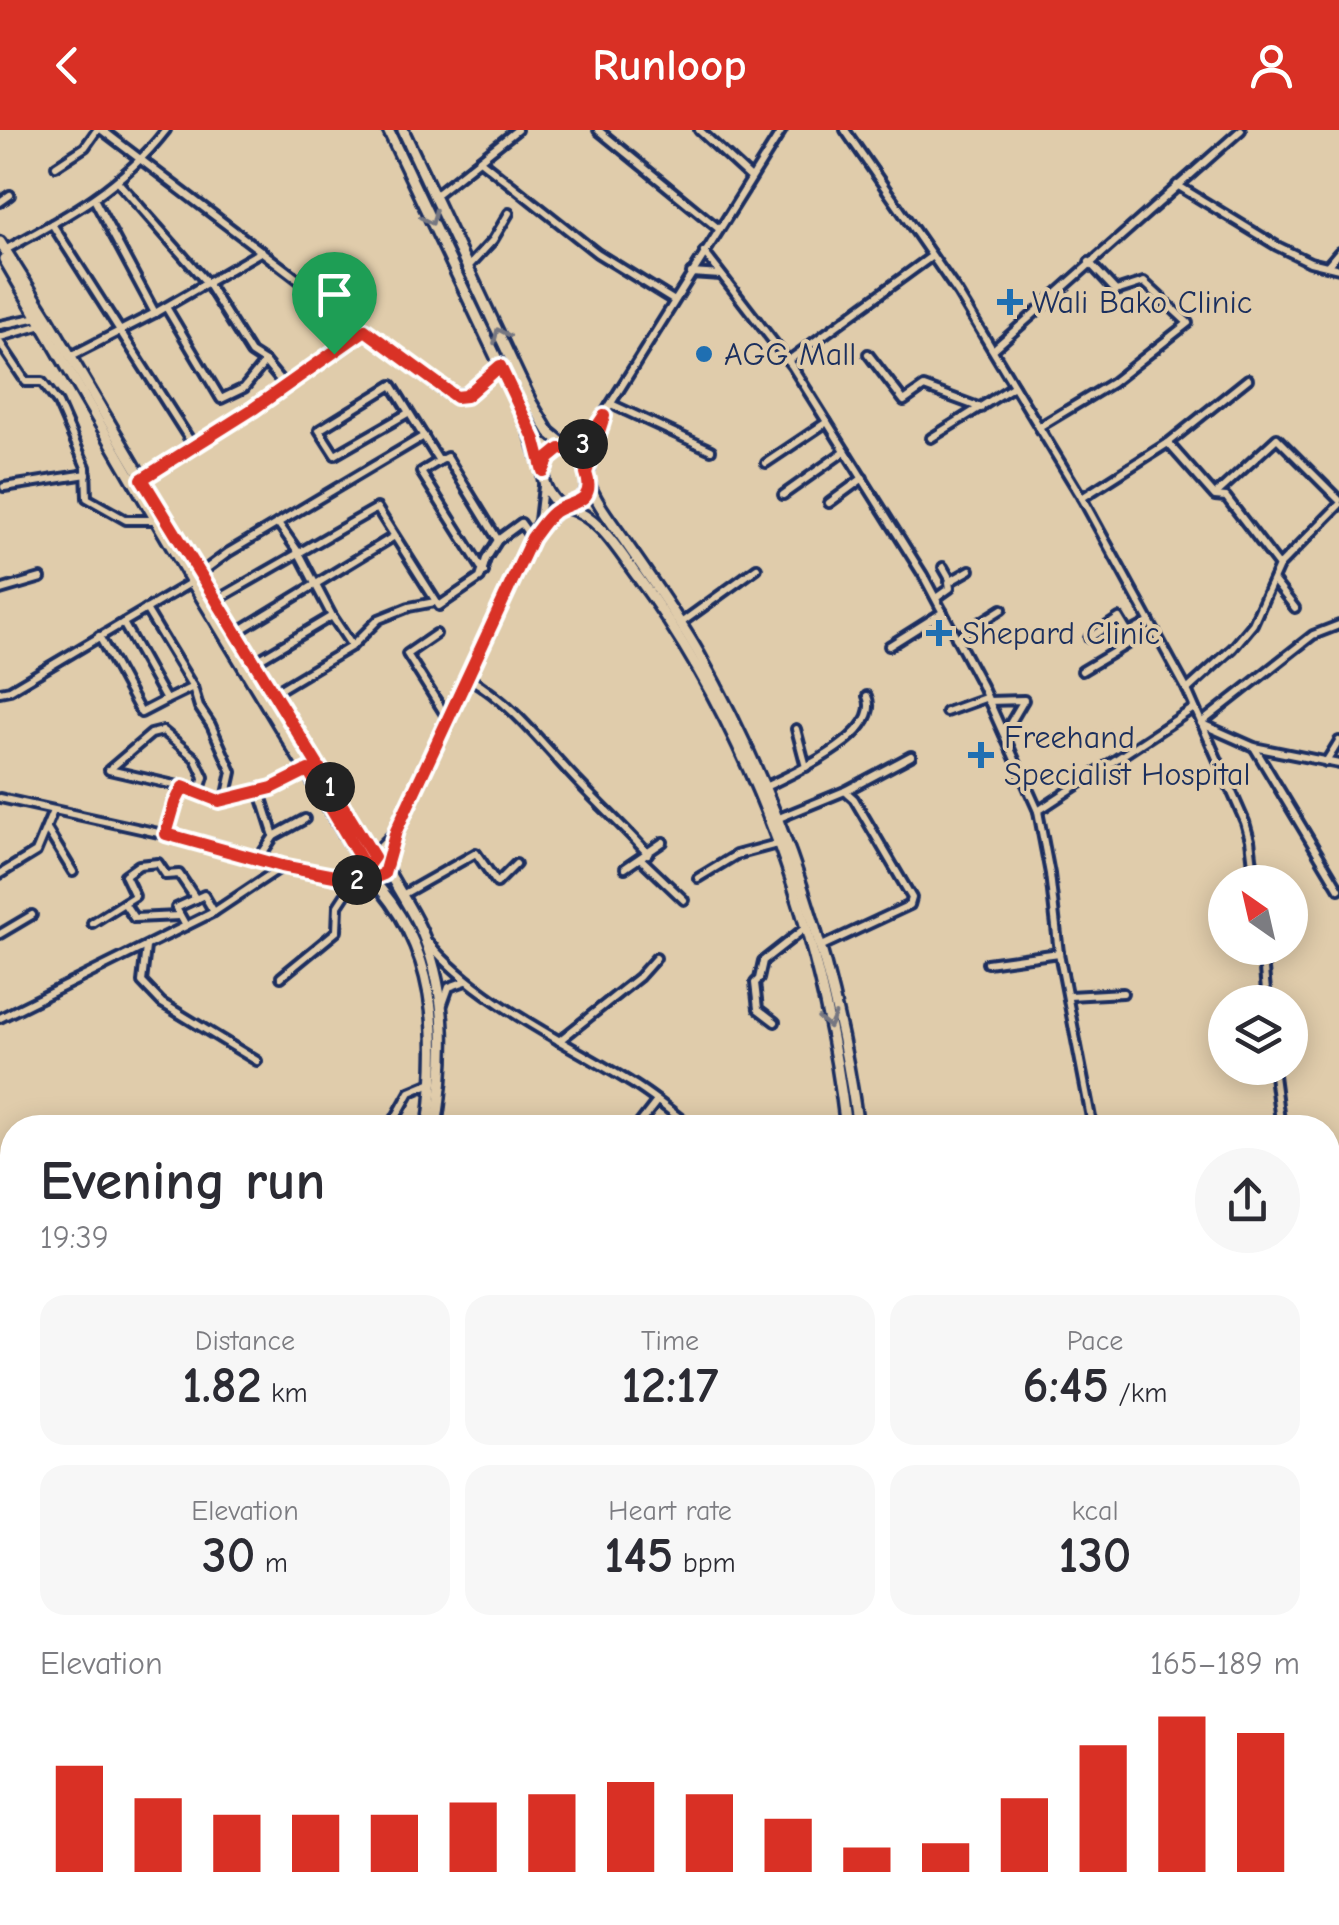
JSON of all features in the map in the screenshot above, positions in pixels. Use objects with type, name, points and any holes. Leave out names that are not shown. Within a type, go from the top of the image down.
[{"type":"main road","points":[[388,130],[535,440],[543,486],[564,508],[582,512],[610,541],[682,642],[730,731],[777,844],[806,928],[834,1047],[844,1115]]},
{"type":"main road","points":[[404,130],[542,422],[589,469],[588,481],[604,510],[681,622],[732,714],[766,787],[822,946],[841,1020],[856,1115]]},
{"type":"main road","points":[[2,248],[155,520],[215,601],[375,857],[387,867],[424,936],[443,1006],[445,1060],[438,1115]]},
{"type":"main road","points":[[44,318],[71,356],[195,578],[368,873],[396,906],[416,944],[433,1013],[434,1082],[430,1115]]},
{"type":"main road","points":[[543,471],[552,456],[571,448]]},
{"type":"main road","points":[[564,508],[583,498],[588,481]]},
{"type":"main road","points":[[368,873],[375,857]]},
{"type":"main road","points":[[368,873],[381,878],[387,867]]},
{"type":"street","points":[[56,166],[85,147],[100,130],[456,397],[466,396],[500,366]]},
{"type":"street","points":[[2,248],[52,224],[118,182],[142,161],[166,130]]},
{"type":"street","points":[[434,196],[516,130]]},
{"type":"street","points":[[598,130],[718,229]]},
{"type":"street","points":[[700,130],[751,178]]},
{"type":"street","points":[[571,448],[588,440],[604,416],[782,130]]},
{"type":"street","points":[[845,130],[994,349],[1082,498],[1187,690],[1245,822],[1252,865]]},
{"type":"street","points":[[994,349],[1241,130]]},
{"type":"street","points":[[481,161],[598,254],[673,300]]},
{"type":"street","points":[[118,182],[208,284],[251,353],[265,362],[285,386]]},
{"type":"street","points":[[1176,185],[1276,246],[1310,262],[1339,268]]},
{"type":"street","points":[[0,202],[10,196]]},
{"type":"street","points":[[94,199],[155,314]]},
{"type":"street","points":[[468,267],[493,240],[509,213]]},
{"type":"street","points":[[52,224],[194,444]]},
{"type":"street","points":[[71,356],[155,314],[262,251]]},
{"type":"street","points":[[704,252],[788,361],[936,598],[1038,811],[1059,953],[1090,1115]]},
{"type":"street","points":[[1328,265],[1339,252]]},
{"type":"street","points":[[788,361],[932,256]]},
{"type":"street","points":[[1039,427],[1112,383],[1188,324],[1144,282],[1116,291],[1089,262]]},
{"type":"street","points":[[691,273],[722,276]]},
{"type":"street","points":[[166,307],[220,400],[244,388],[265,362]]},
{"type":"street","points":[[0,325],[44,318]]},
{"type":"street","points":[[44,318],[0,340],[3,352],[26,382],[42,382],[58,403],[86,467],[87,498],[126,520],[155,520]]},
{"type":"street","points":[[142,479],[253,409],[365,330]]},
{"type":"street","points":[[868,354],[904,401],[924,387],[980,408]]},
{"type":"street","points":[[1082,498],[1168,443],[1248,380]]},
{"type":"street","points":[[408,412],[335,455],[319,430],[392,385],[439,460]]},
{"type":"street","points":[[931,438],[1014,386]]},
{"type":"street","points":[[611,404],[711,450]]},
{"type":"street","points":[[589,469],[604,416]]},
{"type":"street","points":[[766,463],[827,422]]},
{"type":"street","points":[[0,692],[10,690],[124,623],[278,523],[424,436]]},
{"type":"street","points":[[1187,690],[1253,624],[1279,566],[1339,502],[1277,438],[1214,496]]},
{"type":"street","points":[[1168,443],[1214,496],[1226,497],[1279,566]]},
{"type":"street","points":[[782,495],[845,451]]},
{"type":"street","points":[[484,572],[421,472],[447,457],[498,540]]},
{"type":"street","points":[[4,487],[86,474]]},
{"type":"street","points":[[829,504],[864,478]]},
{"type":"street","points":[[387,867],[396,831],[532,538],[543,486]]},
{"type":"street","points":[[215,601],[378,508],[440,606],[484,572],[486,559],[498,540],[521,522],[532,538]]},
{"type":"street","points":[[532,538],[564,508]]},
{"type":"street","points":[[278,523],[352,646]]},
{"type":"street","points":[[234,634],[393,537]]},
{"type":"street","points":[[936,598],[950,588],[951,581],[943,567]]},
{"type":"street","points":[[681,622],[757,568]]},
{"type":"street","points":[[951,581],[970,570]]},
{"type":"street","points":[[0,590],[42,578]]},
{"type":"street","points":[[1273,580],[1295,608]]},
{"type":"street","points":[[272,694],[352,646],[379,620],[409,607],[435,602]]},
{"type":"street","points":[[146,609],[193,687],[199,708],[232,772],[226,799]]},
{"type":"street","points":[[956,638],[1002,609]]},
{"type":"street","points":[[888,646],[943,612]]},
{"type":"street","points":[[253,663],[332,616]]},
{"type":"street","points":[[1082,671],[1129,642],[1119,618],[1089,638]]},
{"type":"street","points":[[1128,634],[1150,622]]},
{"type":"street","points":[[124,623],[166,700]]},
{"type":"street","points":[[1201,723],[1313,634],[1339,624]]},
{"type":"street","points":[[436,634],[407,654],[449,720]]},
{"type":"street","points":[[98,636],[141,713],[193,687]]},
{"type":"street","points":[[469,678],[489,690],[539,735],[684,900]]},
{"type":"street","points":[[766,787],[832,752],[858,728],[871,706],[866,696]]},
{"type":"street","points":[[946,712],[986,699],[1024,700],[1004,735]]},
{"type":"street","points":[[1038,811],[1194,708]]},
{"type":"street","points":[[1201,723],[1254,746],[1339,764]]},
{"type":"street","points":[[796,729],[806,767]]},
{"type":"street","points":[[199,794],[204,778],[194,758],[163,731],[152,734],[109,770],[183,787],[199,794],[219,801],[272,788],[308,770]]},
{"type":"street","points":[[1326,762],[1339,740]]},
{"type":"street","points":[[1254,746],[1339,889]]},
{"type":"street","points":[[779,818],[845,792],[911,756]]},
{"type":"street","points":[[166,834],[183,787]]},
{"type":"street","points":[[258,790],[274,836]]},
{"type":"street","points":[[822,946],[910,906],[912,898],[854,799],[845,792]]},
{"type":"street","points":[[0,798],[355,880]]},
{"type":"street","points":[[0,874],[36,852],[53,811]]},
{"type":"street","points":[[259,858],[274,836],[305,819]]},
{"type":"street","points":[[48,830],[74,872]]},
{"type":"street","points":[[375,857],[396,831]]},
{"type":"street","points":[[624,868],[663,842]]},
{"type":"street","points":[[698,878],[736,854],[777,844]]},
{"type":"street","points":[[401,896],[476,853],[496,883],[516,864]]},
{"type":"street","points":[[92,923],[135,896],[125,875],[139,866],[158,864],[166,875],[180,874],[196,899]]},
{"type":"street","points":[[0,1018],[214,912],[282,866]]},
{"type":"street","points":[[281,977],[337,931],[338,906],[355,880],[368,873]]},
{"type":"street","points":[[186,926],[176,908],[204,894],[214,912]]},
{"type":"street","points":[[124,903],[134,918],[179,916]]},
{"type":"street","points":[[0,934],[32,915]]},
{"type":"street","points":[[775,1022],[758,1009],[754,984],[760,978],[763,961],[806,928]]},
{"type":"street","points":[[424,936],[448,965],[469,981],[675,1115]]},
{"type":"street","points":[[146,945],[142,982],[162,1003],[257,1061]]},
{"type":"street","points":[[987,963],[1059,953]]},
{"type":"street","points":[[560,1041],[639,977],[656,958]]},
{"type":"street","points":[[443,1006],[448,987],[469,981]]},
{"type":"street","points":[[1069,996],[1122,993]]},
{"type":"street","points":[[397,1115],[410,1092],[434,1082]]},
{"type":"street","points":[[1276,1085],[1279,1115]]},
{"type":"street","points":[[646,1115],[656,1101]]},
{"type":"place","name":"Wali Bako Clinic","points":[[1010,302]]},
{"type":"place","name":"AGG Mall","points":[[704,354]]},
{"type":"place","name":"Shepard Clinic","points":[[939,633]]},
{"type":"place","name":"Freehand Specialist Hospital","points":[[981,755]]},
{"type":"route","points":[[365,330],[456,397],[466,396],[500,366],[535,440],[543,471],[549,458],[560,449],[576,450],[588,440],[604,416],[593,444],[583,498],[576,505],[554,512],[532,538],[396,831],[387,869],[381,878],[368,874],[355,880],[282,866],[166,834],[183,787],[219,801],[272,788],[308,770],[366,868],[368,860],[374,857],[142,479],[334,354],[365,330]]}]
